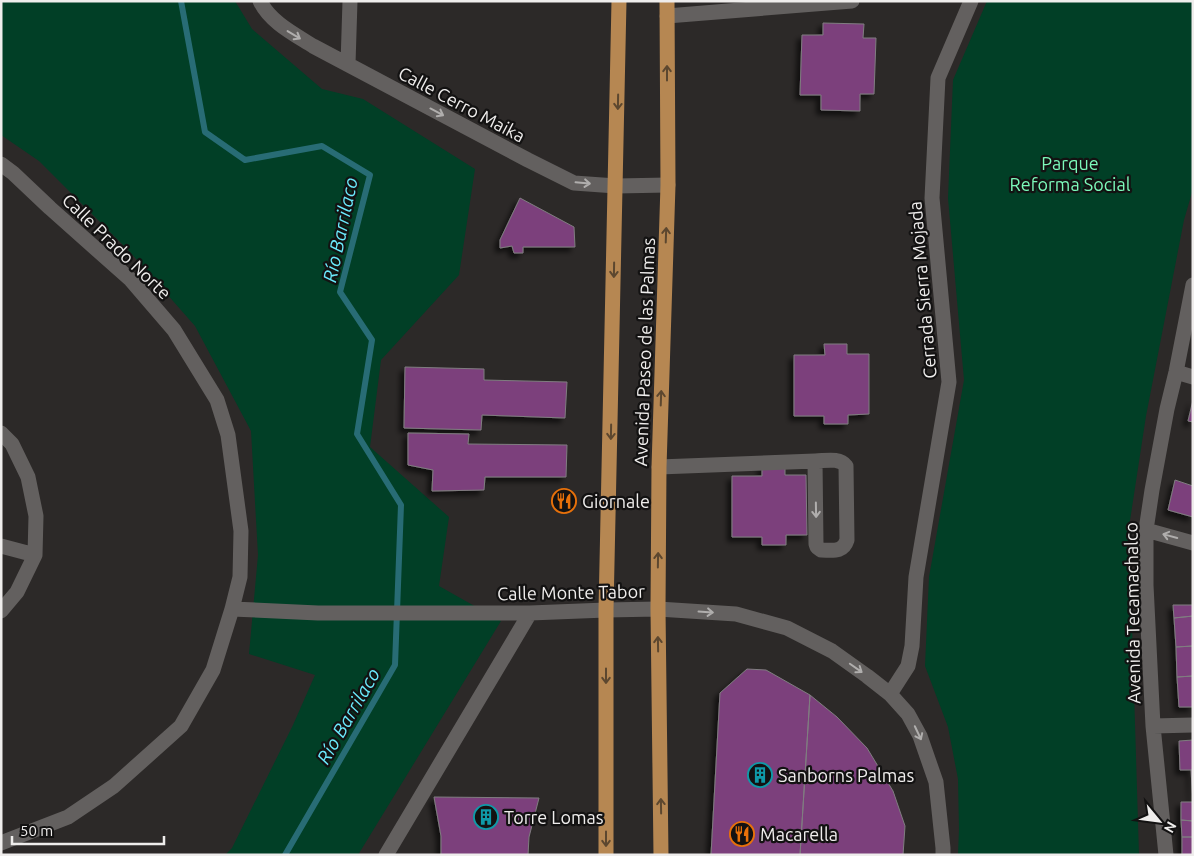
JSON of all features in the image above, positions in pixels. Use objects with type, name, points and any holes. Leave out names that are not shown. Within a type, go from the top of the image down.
[{"type":"main road","name":"Avenida Paseo de las Palmas","points":[[606,855],[606,610],[620,1]]},
{"type":"main road","name":"Avenida Paseo de las Palmas","points":[[662,855],[658,609],[659,467],[668,186],[667,9]]},
{"type":"street","name":"Calle Cerro Maika","points":[[260,1],[263,7],[284,28],[348,64],[574,183],[616,186],[668,186]]},
{"type":"street","points":[[348,64],[350,1]]},
{"type":"street","points":[[667,9],[852,1]]},
{"type":"street","name":"Cerrada Sierra Mojada","points":[[890,694],[908,666],[912,646],[916,576],[949,382],[932,198],[938,78],[971,1]]},
{"type":"street","name":"Calle Prado Norte","points":[[1,164],[131,280],[174,330],[217,400],[228,436],[241,531],[240,577],[232,609],[213,670],[181,726],[114,786],[68,817],[1,843]]},
{"type":"street","name":"Avenida Tecamachalco","points":[[1166,855],[1153,726],[1146,585],[1146,530],[1167,408],[1193,285]]},
{"type":"street","points":[[1176,372],[1193,377]]},
{"type":"street","points":[[1,434],[12,444],[28,477],[36,516],[35,555],[18,592],[1,611]]},
{"type":"street","points":[[659,467],[836,460],[844,463],[846,466],[847,540],[843,548],[821,550],[816,544],[815,461]]},
{"type":"street","points":[[1146,530],[1193,542]]},
{"type":"street","points":[[1,546],[35,555]]},
{"type":"street","name":"Calle Monte Tabor","points":[[232,609],[318,612],[530,613],[658,609],[736,614],[787,628],[832,651],[890,694],[908,714],[920,736],[936,782],[943,855]]},
{"type":"street","points":[[386,855],[530,613]]},
{"type":"street","points":[[1153,726],[1193,725]]},
{"type":"green space","points":[[1,1],[235,1],[252,29],[322,89],[363,99],[475,169],[459,275],[381,360],[370,447],[449,517],[439,586],[501,621],[358,855],[225,855],[232,848],[293,725],[315,675],[249,654],[258,555],[251,431],[195,326],[129,251],[39,161],[1,135]]},
{"type":"green space","name":"Parque Reforma Social","points":[[987,1],[1193,1],[1193,189],[1184,220],[1146,416],[1129,527],[1139,855],[958,855],[958,779],[948,727],[925,666],[929,577],[964,380],[948,198],[953,80]]},
{"type":"building","points":[[823,23],[864,24],[863,38],[876,38],[874,94],[860,94],[860,111],[821,110],[821,95],[800,95],[802,35],[823,35]]},
{"type":"building","points":[[520,198],[574,227],[575,247],[523,247],[523,253],[514,253],[512,246],[500,248],[500,240]]},
{"type":"building","points":[[824,344],[847,344],[847,354],[869,354],[869,414],[848,415],[848,424],[824,424],[824,416],[794,416],[794,355],[825,355]]},
{"type":"building","points":[[405,367],[484,369],[484,380],[567,382],[565,418],[482,415],[481,430],[404,428]]},
{"type":"building","points":[[1193,400],[1193,422],[1188,421]]},
{"type":"building","points":[[408,433],[469,434],[468,444],[567,445],[566,477],[485,477],[484,490],[432,491],[433,470],[408,465]]},
{"type":"building","points":[[762,465],[785,465],[785,475],[806,475],[807,535],[786,535],[786,545],[762,545],[762,537],[732,537],[732,476],[762,476]]},
{"type":"building","points":[[1175,480],[1193,486],[1193,517],[1168,510]]},
{"type":"building","points":[[1173,605],[1193,605],[1193,616],[1174,618]]},
{"type":"building","points":[[1193,616],[1193,646],[1176,647],[1174,618]]},
{"type":"building","points":[[1193,646],[1193,676],[1177,677],[1176,647]]},
{"type":"building","name":"Sanborns Palmas","points":[[747,669],[766,670],[810,695],[800,855],[711,855],[720,693]]},
{"type":"building","points":[[1193,676],[1193,707],[1179,707],[1177,677]]},
{"type":"building","points":[[810,695],[837,717],[867,748],[893,791],[905,826],[903,855],[800,855]]},
{"type":"building","points":[[1193,740],[1193,770],[1180,770],[1179,741]]},
{"type":"building","points":[[1191,770],[1193,770],[1193,802]]},
{"type":"building","name":"Torre Lomas","points":[[434,797],[539,798],[529,837],[528,855],[441,855],[441,836]]},
{"type":"building","points":[[1181,802],[1193,802],[1193,821],[1181,820]]},
{"type":"building","points":[[1181,820],[1193,821],[1193,837],[1182,837]]},
{"type":"building","points":[[1182,837],[1193,837],[1193,855],[1182,855]]},
{"type":"waterway","name":"Río Barrilaco","points":[[181,1],[205,132],[245,160],[322,146],[370,175],[340,292],[372,340],[357,434],[401,505],[395,665],[285,855]]},
{"type":"place","name":"Giornale","points":[[564,501]]},
{"type":"place","name":"Sanborns Palmas","points":[[760,775]]},
{"type":"place","name":"Torre Lomas","points":[[486,817]]},
{"type":"place","name":"Macarella","points":[[742,834]]}]
